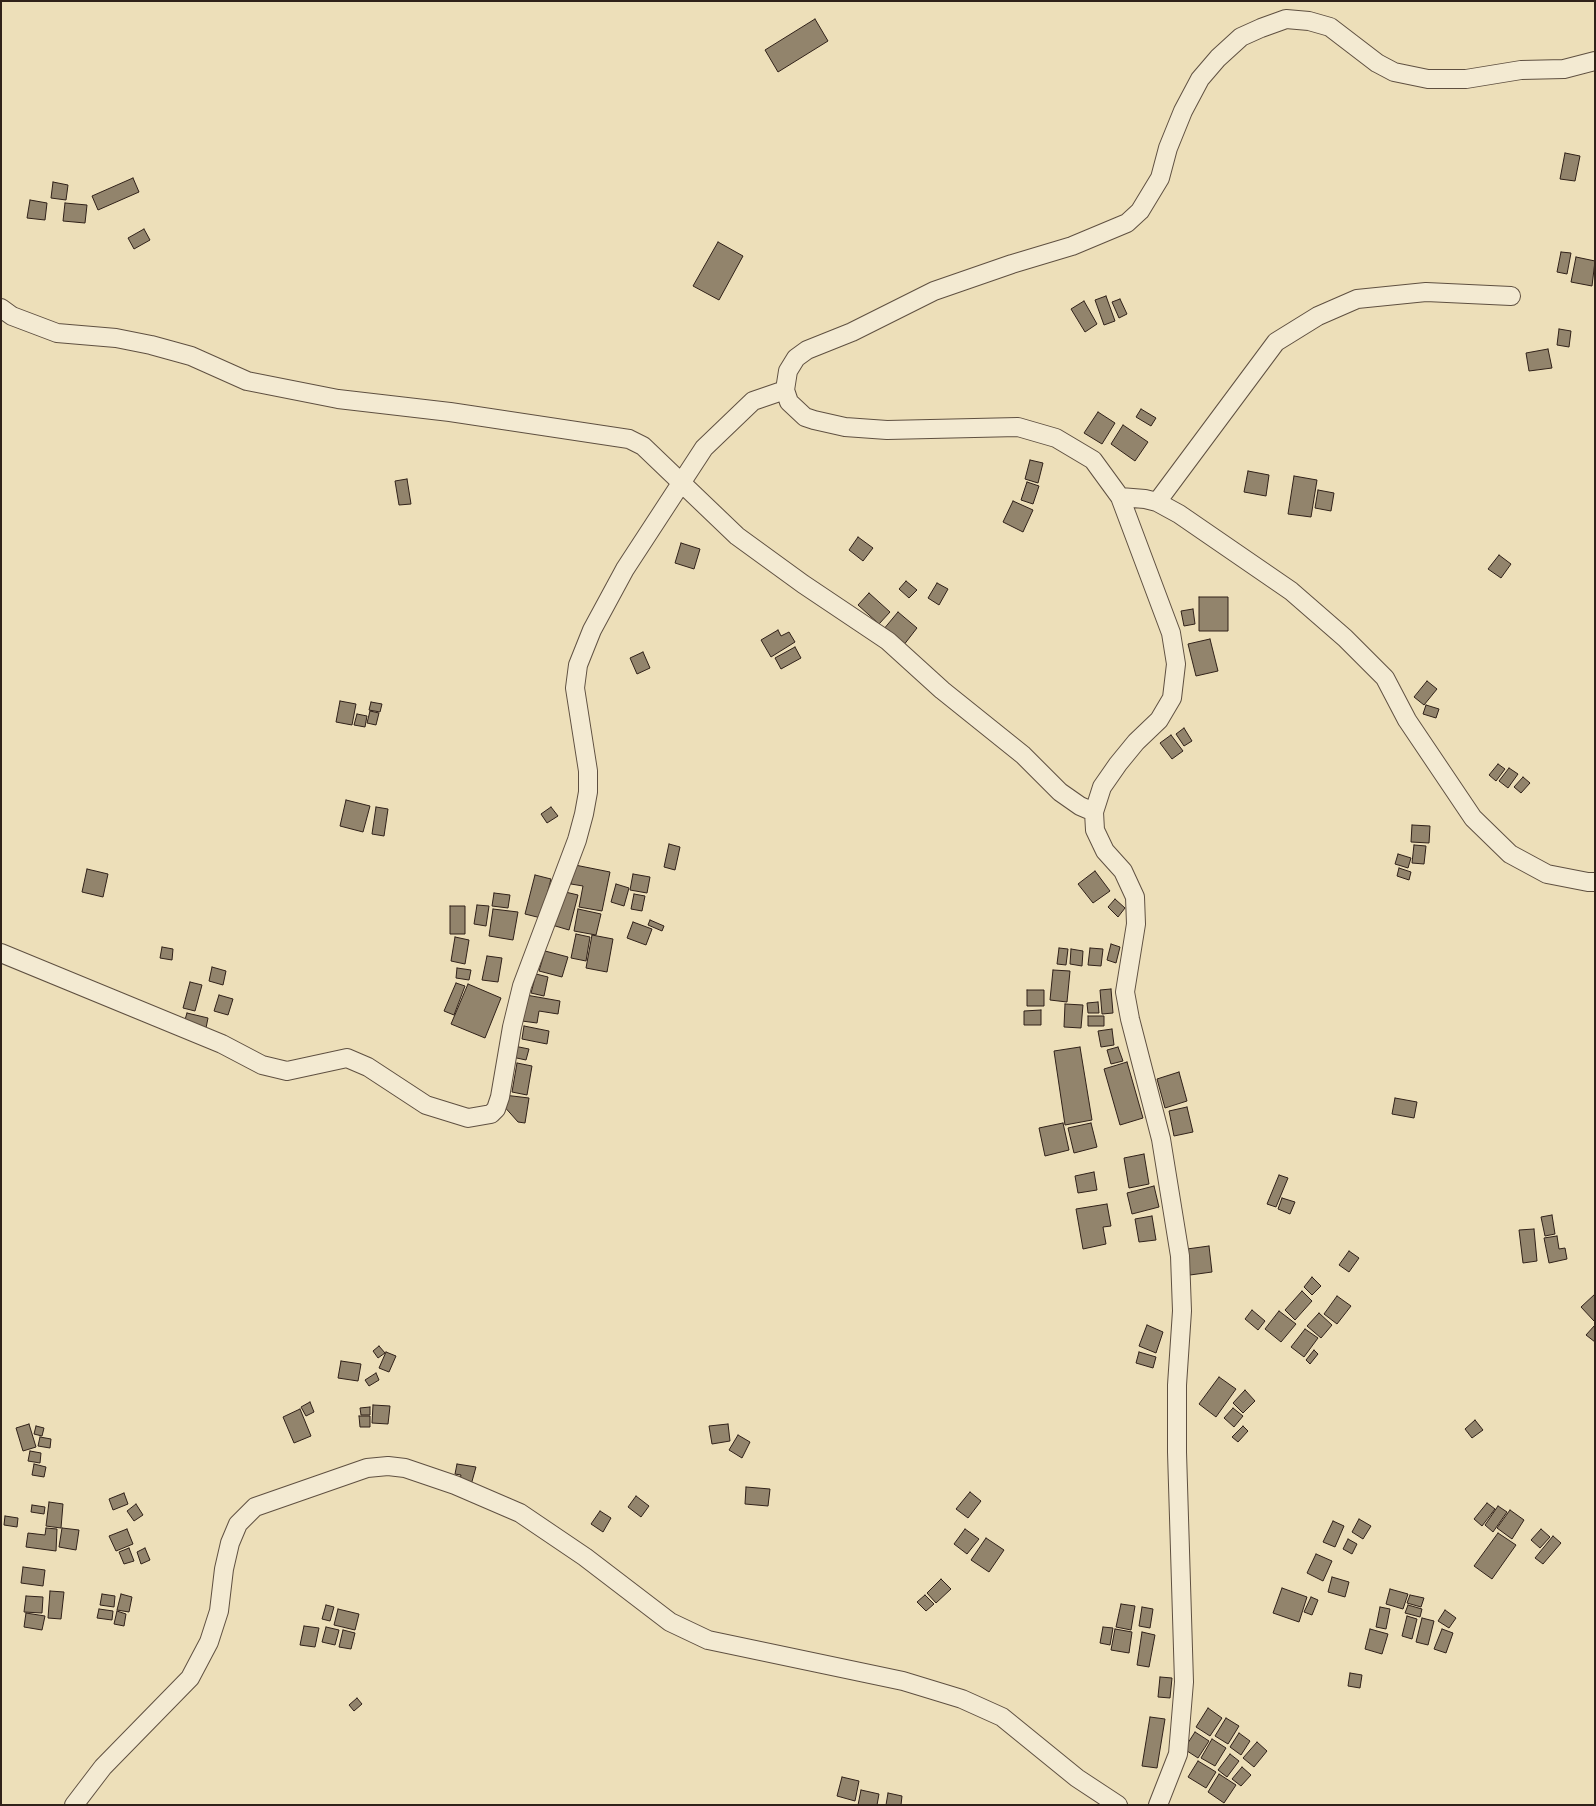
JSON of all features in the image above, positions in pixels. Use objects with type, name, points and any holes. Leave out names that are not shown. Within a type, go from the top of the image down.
[{"type":"street","points":[[1158,1805],[1178,1754],[1184,1682],[1177,1452],[1177,1385],[1182,1311],[1180,1256],[1161,1138],[1130,1019],[1125,992],[1136,924],[1135,897],[1123,871],[1106,851],[1095,830],[1094,812],[1102,787],[1136,742],[1159,720],[1172,698],[1176,664],[1171,633],[1120,497],[1093,460],[1056,438],[1018,428],[887,430],[845,427],[805,417],[789,402],[785,390],[791,364],[807,350],[852,332],[934,290],[1072,246],[1127,223],[1140,211],[1160,178],[1171,140],[1200,79],[1218,58],[1241,37],[1261,28],[1286,19],[1309,21],[1330,28],[1377,63],[1394,72],[1428,79],[1466,79],[1521,70],[1564,69],[1595,61]]},
{"type":"street","points":[[1157,502],[1276,342],[1318,316],[1357,299],[1426,292],[1511,296]]},
{"type":"street","points":[[1,308],[12,316],[57,333],[116,338],[192,356],[247,381],[338,399],[450,412],[629,439],[643,446],[737,536],[803,584],[888,641],[942,690],[1023,755],[1060,792],[1080,806],[1094,812]]},
{"type":"street","points":[[1,952],[222,1044],[262,1065],[287,1071],[347,1058],[368,1067],[426,1105],[468,1118],[491,1114],[496,1109],[500,1097],[512,1027],[522,986],[577,840],[584,814],[588,792],[588,771],[575,688],[578,665],[592,630],[625,569],[704,448],[753,401],[785,390]]},
{"type":"street","points":[[1120,497],[1157,502],[1179,514],[1291,591],[1345,638],[1385,678],[1407,720],[1473,818],[1510,854],[1547,874],[1595,882]]},
{"type":"street","points":[[74,1805],[103,1767],[190,1678],[209,1642],[220,1611],[224,1569],[230,1543],[238,1524],[255,1507],[366,1468],[388,1466],[405,1468],[455,1485],[520,1513],[585,1557],[670,1622],[708,1640],[903,1681],[962,1699],[1002,1717],[1077,1778],[1118,1805]]},
{"type":"building","points":[[815,19],[828,41],[778,72],[765,50]]},
{"type":"building","points":[[1565,153],[1580,156],[1575,181],[1560,179]]},
{"type":"building","points":[[133,178],[139,192],[98,210],[92,196]]},
{"type":"building","points":[[53,182],[68,185],[66,200],[51,198]]},
{"type":"building","points":[[30,200],[47,203],[45,220],[27,218]]},
{"type":"building","points":[[65,203],[87,205],[85,223],[63,221]]},
{"type":"building","points":[[144,229],[150,240],[134,249],[128,238]]},
{"type":"building","points":[[718,242],[743,256],[719,300],[693,286]]},
{"type":"building","points":[[1561,252],[1571,253],[1567,274],[1557,272]]},
{"type":"building","points":[[1576,257],[1595,261],[1592,286],[1571,282]]},
{"type":"building","points":[[1106,296],[1115,321],[1104,325],[1095,300]]},
{"type":"building","points":[[1120,299],[1127,314],[1119,318],[1112,302]]},
{"type":"building","points":[[1084,301],[1097,324],[1085,332],[1071,309]]},
{"type":"building","points":[[1559,329],[1571,331],[1569,347],[1557,345]]},
{"type":"building","points":[[1548,349],[1552,368],[1529,371],[1526,353]]},
{"type":"building","points":[[1141,409],[1156,418],[1151,426],[1136,417]]},
{"type":"building","points":[[1098,412],[1115,423],[1102,444],[1084,433]]},
{"type":"building","points":[[1123,425],[1148,442],[1135,461],[1111,444]]},
{"type":"building","points":[[1030,460],[1043,463],[1038,483],[1025,479]]},
{"type":"building","points":[[1248,471],[1269,475],[1266,496],[1244,492]]},
{"type":"building","points":[[1294,476],[1317,480],[1311,517],[1288,514]]},
{"type":"building","points":[[407,479],[411,504],[399,505],[395,481]]},
{"type":"building","points":[[1027,482],[1039,486],[1033,504],[1021,500]]},
{"type":"building","points":[[1318,490],[1334,493],[1331,511],[1315,508]]},
{"type":"building","points":[[1013,501],[1033,510],[1023,532],[1003,522]]},
{"type":"building","points":[[858,537],[873,548],[863,561],[849,550]]},
{"type":"building","points":[[681,543],[700,549],[694,569],[675,563]]},
{"type":"building","points":[[1499,555],[1511,564],[1501,578],[1488,569]]},
{"type":"building","points":[[906,581],[917,590],[909,598],[899,589]]},
{"type":"building","points":[[937,583],[948,589],[939,605],[928,598]]},
{"type":"building","points":[[869,593],[890,612],[879,624],[858,605]]},
{"type":"building","points":[[1199,597],[1228,597],[1228,631],[1199,631]]},
{"type":"building","points":[[1193,609],[1195,624],[1184,626],[1181,611]]},
{"type":"building","points":[[898,612],[917,628],[903,646],[883,630]]},
{"type":"building","points":[[778,630],[781,636],[789,632],[795,642],[771,657],[761,640]]},
{"type":"building","points":[[1210,639],[1218,671],[1196,676],[1188,644]]},
{"type":"building","points":[[795,647],[801,658],[781,669],[775,658]]},
{"type":"building","points":[[643,652],[650,668],[637,674],[630,658]]},
{"type":"building","points":[[1427,681],[1437,689],[1424,705],[1414,697]]},
{"type":"building","points":[[340,701],[356,704],[352,725],[336,722]]},
{"type":"building","points":[[371,702],[382,704],[380,712],[369,710]]},
{"type":"building","points":[[1426,705],[1439,709],[1436,718],[1423,714]]},
{"type":"building","points":[[370,711],[379,713],[376,725],[367,723]]},
{"type":"building","points":[[357,714],[367,716],[365,727],[354,725]]},
{"type":"building","points":[[1184,728],[1192,741],[1184,746],[1176,734]]},
{"type":"building","points":[[1171,735],[1183,751],[1172,759],[1160,743]]},
{"type":"building","points":[[1498,764],[1505,769],[1496,781],[1489,775]]},
{"type":"building","points":[[1509,768],[1518,774],[1508,788],[1499,781]]},
{"type":"building","points":[[1523,777],[1530,783],[1521,793],[1514,787]]},
{"type":"building","points":[[346,800],[370,806],[363,832],[340,826]]},
{"type":"building","points":[[376,807],[388,809],[384,836],[372,834]]},
{"type":"building","points":[[551,807],[558,816],[547,823],[541,814]]},
{"type":"building","points":[[1412,825],[1430,826],[1429,843],[1411,842]]},
{"type":"building","points":[[669,844],[680,847],[675,870],[664,867]]},
{"type":"building","points":[[1414,845],[1426,846],[1424,864],[1412,863]]},
{"type":"building","points":[[1398,854],[1411,858],[1408,868],[1395,864]]},
{"type":"building","points":[[575,865],[610,872],[602,911],[579,907],[583,886],[571,884]]},
{"type":"building","points":[[1399,868],[1411,872],[1409,880],[1397,876]]},
{"type":"building","points":[[87,869],[108,874],[103,897],[82,892]]},
{"type":"building","points":[[1095,871],[1110,891],[1093,903],[1078,884]]},
{"type":"building","points":[[633,874],[650,877],[647,893],[630,890]]},
{"type":"building","points":[[535,875],[551,879],[541,918],[525,914]]},
{"type":"building","points":[[616,884],[629,888],[624,906],[611,902]]},
{"type":"building","points":[[561,891],[578,895],[569,930],[552,925]]},
{"type":"building","points":[[494,893],[510,895],[508,908],[492,906]]},
{"type":"building","points":[[634,894],[645,896],[642,911],[631,909]]},
{"type":"building","points":[[1115,899],[1125,908],[1118,917],[1108,907]]},
{"type":"building","points":[[477,905],[489,906],[486,926],[474,924]]},
{"type":"building","points":[[450,906],[465,906],[465,934],[450,934]]},
{"type":"building","points":[[493,909],[518,912],[513,940],[489,936]]},
{"type":"building","points":[[578,909],[601,914],[596,935],[574,931]]},
{"type":"building","points":[[650,920],[664,926],[662,931],[648,925]]},
{"type":"building","points":[[633,922],[652,929],[646,945],[627,938]]},
{"type":"building","points":[[576,934],[590,937],[586,961],[571,958]]},
{"type":"building","points":[[592,935],[613,939],[607,972],[586,968]]},
{"type":"building","points":[[455,937],[469,940],[465,964],[451,961]]},
{"type":"building","points":[[1111,944],[1120,947],[1116,963],[1107,960]]},
{"type":"building","points":[[162,947],[173,949],[172,960],[160,958]]},
{"type":"building","points":[[1059,948],[1068,949],[1066,965],[1057,964]]},
{"type":"building","points":[[1090,948],[1103,949],[1101,966],[1088,965]]},
{"type":"building","points":[[1071,949],[1083,951],[1082,966],[1070,964]]},
{"type":"building","points":[[545,951],[568,957],[562,977],[539,971]]},
{"type":"building","points":[[487,956],[502,958],[498,982],[482,980]]},
{"type":"building","points":[[212,967],[226,971],[223,985],[209,981]]},
{"type":"building","points":[[457,968],[471,970],[469,980],[456,978]]},
{"type":"building","points":[[1053,970],[1070,971],[1067,1002],[1050,1000]]},
{"type":"building","points":[[536,974],[548,977],[544,996],[531,993]]},
{"type":"building","points":[[190,982],[202,985],[195,1011],[183,1008]]},
{"type":"building","points":[[456,983],[465,986],[454,1015],[444,1011]]},
{"type":"building","points":[[468,984],[501,998],[485,1038],[451,1024]]},
{"type":"building","points":[[1111,989],[1113,1013],[1102,1014],[1100,990]]},
{"type":"building","points":[[1027,990],[1044,990],[1044,1006],[1027,1006]]},
{"type":"building","points":[[219,995],[233,999],[228,1015],[214,1011]]},
{"type":"building","points":[[526,995],[560,1001],[558,1014],[539,1011],[537,1023],[522,1021]]},
{"type":"building","points":[[1098,1002],[1099,1013],[1088,1013],[1087,1003]]},
{"type":"building","points":[[1065,1004],[1083,1005],[1081,1028],[1064,1027]]},
{"type":"building","points":[[1041,1010],[1041,1025],[1024,1025],[1024,1011]]},
{"type":"building","points":[[187,1013],[208,1018],[206,1028],[184,1023]]},
{"type":"building","points":[[1088,1016],[1104,1016],[1104,1026],[1088,1026]]},
{"type":"building","points":[[524,1026],[549,1031],[547,1044],[522,1039]]},
{"type":"building","points":[[1112,1029],[1114,1045],[1101,1047],[1098,1031]]},
{"type":"building","points":[[514,1046],[529,1049],[526,1060],[512,1057]]},
{"type":"building","points":[[1080,1047],[1092,1120],[1065,1125],[1054,1051]]},
{"type":"building","points":[[1118,1047],[1123,1061],[1111,1064],[1107,1050]]},
{"type":"building","points":[[1127,1062],[1143,1118],[1120,1125],[1104,1069]]},
{"type":"building","points":[[517,1063],[532,1066],[527,1095],[512,1092]]},
{"type":"building","points":[[1179,1072],[1187,1101],[1165,1108],[1157,1079]]},
{"type":"building","points":[[504,1095],[529,1098],[525,1123],[518,1122],[502,1104]]},
{"type":"building","points":[[1395,1098],[1417,1102],[1414,1118],[1392,1114]]},
{"type":"building","points":[[1187,1107],[1193,1132],[1174,1136],[1169,1111]]},
{"type":"building","points":[[1063,1123],[1069,1150],[1045,1156],[1039,1128]]},
{"type":"building","points":[[1091,1123],[1097,1147],[1074,1153],[1068,1128]]},
{"type":"building","points":[[1144,1154],[1149,1184],[1129,1188],[1124,1158]]},
{"type":"building","points":[[1094,1172],[1097,1190],[1078,1193],[1075,1176]]},
{"type":"building","points":[[1279,1175],[1288,1178],[1276,1207],[1267,1204]]},
{"type":"building","points":[[1154,1186],[1159,1207],[1132,1214],[1127,1193]]},
{"type":"building","points":[[1282,1198],[1295,1202],[1290,1214],[1278,1209]]},
{"type":"building","points":[[1107,1204],[1111,1226],[1103,1227],[1106,1244],[1083,1249],[1076,1209]]},
{"type":"building","points":[[1552,1215],[1555,1234],[1545,1236],[1541,1217]]},
{"type":"building","points":[[1152,1216],[1156,1240],[1139,1242],[1135,1219]]},
{"type":"building","points":[[1534,1229],[1537,1261],[1523,1263],[1519,1230]]},
{"type":"building","points":[[1557,1236],[1559,1249],[1565,1248],[1567,1259],[1549,1263],[1544,1238]]},
{"type":"building","points":[[1209,1246],[1212,1272],[1190,1275],[1187,1249]]},
{"type":"building","points":[[1349,1251],[1359,1258],[1349,1272],[1339,1265]]},
{"type":"building","points":[[1312,1277],[1321,1286],[1312,1295],[1304,1287]]},
{"type":"building","points":[[1302,1291],[1312,1301],[1295,1320],[1285,1310]]},
{"type":"building","points":[[1595,1294],[1595,1321],[1594,1321],[1581,1307]]},
{"type":"building","points":[[1337,1296],[1351,1306],[1337,1324],[1324,1314]]},
{"type":"building","points":[[1252,1310],[1265,1321],[1258,1330],[1245,1319]]},
{"type":"building","points":[[1279,1311],[1296,1324],[1281,1342],[1265,1329]]},
{"type":"building","points":[[1319,1313],[1332,1325],[1321,1338],[1307,1326]]},
{"type":"building","points":[[1147,1325],[1163,1332],[1156,1353],[1139,1346]]},
{"type":"building","points":[[1595,1325],[1595,1342],[1586,1335]]},
{"type":"building","points":[[1305,1329],[1318,1338],[1304,1357],[1291,1347]]},
{"type":"building","points":[[379,1346],[385,1353],[378,1358],[373,1351]]},
{"type":"building","points":[[1314,1350],[1318,1354],[1310,1364],[1306,1360]]},
{"type":"building","points":[[386,1352],[396,1356],[389,1372],[379,1368]]},
{"type":"building","points":[[1139,1352],[1156,1357],[1153,1368],[1136,1363]]},
{"type":"building","points":[[341,1361],[361,1364],[358,1381],[338,1378]]},
{"type":"building","points":[[376,1373],[379,1380],[369,1386],[365,1380]]},
{"type":"building","points":[[1219,1377],[1236,1389],[1216,1417],[1199,1404]]},
{"type":"building","points":[[1245,1390],[1255,1401],[1243,1413],[1233,1403]]},
{"type":"building","points":[[310,1402],[314,1412],[306,1416],[301,1407]]},
{"type":"building","points":[[373,1405],[390,1406],[388,1424],[372,1423]]},
{"type":"building","points":[[370,1407],[370,1415],[361,1415],[360,1408]]},
{"type":"building","points":[[1233,1408],[1243,1416],[1234,1427],[1224,1418]]},
{"type":"building","points":[[300,1409],[311,1436],[294,1443],[283,1417]]},
{"type":"building","points":[[359,1416],[370,1416],[370,1427],[360,1427]]},
{"type":"building","points":[[1475,1420],[1483,1430],[1472,1438],[1465,1429]]},
{"type":"building","points":[[29,1424],[36,1447],[23,1451],[16,1428]]},
{"type":"building","points":[[728,1424],[730,1441],[712,1444],[709,1426]]},
{"type":"building","points":[[36,1426],[44,1428],[42,1436],[34,1434]]},
{"type":"building","points":[[1243,1426],[1248,1431],[1238,1442],[1232,1437]]},
{"type":"building","points":[[738,1435],[750,1442],[742,1458],[729,1450]]},
{"type":"building","points":[[40,1437],[51,1439],[50,1448],[38,1446]]},
{"type":"building","points":[[30,1451],[41,1453],[40,1463],[28,1461]]},
{"type":"building","points":[[34,1464],[46,1467],[44,1477],[32,1475]]},
{"type":"building","points":[[457,1464],[476,1467],[471,1485],[459,1483],[461,1475],[455,1474]]},
{"type":"building","points":[[746,1487],[770,1489],[768,1506],[745,1504]]},
{"type":"building","points":[[970,1492],[981,1501],[968,1518],[956,1509]]},
{"type":"building","points":[[124,1493],[128,1504],[113,1510],[109,1499]]},
{"type":"building","points":[[636,1496],[649,1506],[641,1517],[628,1507]]},
{"type":"building","points":[[49,1502],[63,1504],[61,1528],[46,1526]]},
{"type":"building","points":[[1487,1503],[1495,1509],[1482,1526],[1474,1519]]},
{"type":"building","points":[[136,1504],[143,1515],[134,1521],[127,1511]]},
{"type":"building","points":[[32,1505],[45,1507],[44,1514],[31,1512]]},
{"type":"building","points":[[1498,1506],[1507,1512],[1493,1532],[1485,1525]]},
{"type":"building","points":[[1510,1510],[1524,1520],[1512,1539],[1497,1528]]},
{"type":"building","points":[[600,1511],[611,1518],[603,1532],[591,1524]]},
{"type":"building","points":[[5,1516],[18,1518],[17,1527],[4,1525]]},
{"type":"building","points":[[1359,1519],[1371,1526],[1363,1539],[1352,1532]]},
{"type":"building","points":[[1333,1521],[1344,1526],[1335,1547],[1323,1542]]},
{"type":"building","points":[[46,1528],[57,1529],[56,1551],[26,1547],[28,1533],[45,1535]]},
{"type":"building","points":[[62,1528],[79,1530],[76,1550],[59,1547]]},
{"type":"building","points":[[127,1529],[133,1544],[116,1551],[109,1536]]},
{"type":"building","points":[[965,1529],[979,1539],[967,1554],[954,1544]]},
{"type":"building","points":[[1541,1529],[1550,1537],[1540,1548],[1531,1540]]},
{"type":"building","points":[[1498,1533],[1516,1545],[1492,1579],[1474,1566]]},
{"type":"building","points":[[1553,1536],[1561,1543],[1543,1564],[1535,1558]]},
{"type":"building","points":[[986,1538],[1004,1550],[989,1572],[971,1560]]},
{"type":"building","points":[[1348,1539],[1357,1544],[1352,1554],[1343,1549]]},
{"type":"building","points":[[129,1548],[134,1561],[124,1564],[119,1552]]},
{"type":"building","points":[[145,1548],[150,1560],[141,1564],[137,1552]]},
{"type":"building","points":[[1316,1554],[1332,1561],[1323,1581],[1307,1573]]},
{"type":"building","points":[[23,1567],[45,1570],[43,1586],[21,1583]]},
{"type":"building","points":[[1332,1577],[1349,1582],[1345,1597],[1328,1592]]},
{"type":"building","points":[[941,1579],[951,1589],[936,1603],[927,1593]]},
{"type":"building","points":[[1282,1588],[1307,1597],[1299,1622],[1273,1613]]},
{"type":"building","points":[[1390,1589],[1408,1594],[1403,1609],[1386,1604]]},
{"type":"building","points":[[50,1591],[64,1592],[61,1619],[48,1618]]},
{"type":"building","points":[[102,1594],[115,1596],[114,1607],[100,1605]]},
{"type":"building","points":[[121,1594],[132,1597],[129,1612],[117,1610]]},
{"type":"building","points":[[925,1595],[934,1604],[926,1611],[917,1602]]},
{"type":"building","points":[[1410,1595],[1424,1598],[1421,1607],[1407,1603]]},
{"type":"building","points":[[26,1596],[43,1597],[42,1613],[24,1612]]},
{"type":"building","points":[[1311,1597],[1318,1600],[1312,1615],[1304,1612]]},
{"type":"building","points":[[1121,1604],[1135,1606],[1131,1630],[1116,1627]]},
{"type":"building","points":[[326,1605],[334,1607],[330,1621],[322,1619]]},
{"type":"building","points":[[1408,1605],[1422,1609],[1420,1617],[1405,1613]]},
{"type":"building","points":[[1142,1607],[1153,1609],[1150,1628],[1139,1626]]},
{"type":"building","points":[[1380,1607],[1390,1609],[1386,1629],[1376,1627]]},
{"type":"building","points":[[99,1609],[113,1611],[112,1620],[97,1618]]},
{"type":"building","points":[[338,1609],[359,1614],[355,1630],[334,1625]]},
{"type":"building","points":[[1445,1610],[1456,1618],[1449,1628],[1438,1621]]},
{"type":"building","points":[[117,1611],[126,1614],[124,1626],[114,1624]]},
{"type":"building","points":[[26,1613],[45,1616],[42,1630],[24,1627]]},
{"type":"building","points":[[1407,1616],[1417,1619],[1412,1639],[1402,1636]]},
{"type":"building","points":[[1422,1618],[1434,1621],[1428,1645],[1416,1642]]},
{"type":"building","points":[[304,1626],[319,1628],[315,1647],[300,1645]]},
{"type":"building","points":[[326,1627],[339,1630],[335,1645],[322,1642]]},
{"type":"building","points":[[1103,1627],[1113,1628],[1110,1645],[1100,1643]]},
{"type":"building","points":[[1115,1629],[1132,1632],[1129,1653],[1111,1650]]},
{"type":"building","points":[[1370,1629],[1388,1634],[1382,1654],[1365,1649]]},
{"type":"building","points":[[1442,1629],[1453,1633],[1446,1653],[1434,1649]]},
{"type":"building","points":[[343,1630],[355,1633],[351,1649],[339,1647]]},
{"type":"building","points":[[1142,1632],[1155,1635],[1149,1667],[1137,1665]]},
{"type":"building","points":[[1350,1673],[1362,1675],[1360,1688],[1348,1686]]},
{"type":"building","points":[[1160,1677],[1172,1678],[1170,1698],[1158,1697]]},
{"type":"building","points":[[357,1698],[362,1704],[354,1711],[349,1705]]},
{"type":"building","points":[[1208,1708],[1222,1718],[1210,1736],[1196,1727]]},
{"type":"building","points":[[1150,1717],[1165,1719],[1157,1768],[1142,1766]]},
{"type":"building","points":[[1226,1718],[1239,1726],[1228,1744],[1215,1736]]},
{"type":"building","points":[[1195,1732],[1209,1741],[1198,1758],[1184,1749]]},
{"type":"building","points":[[1239,1733],[1250,1741],[1241,1755],[1230,1747]]},
{"type":"building","points":[[1212,1739],[1226,1748],[1215,1766],[1201,1758]]},
{"type":"building","points":[[1257,1742],[1267,1751],[1254,1767],[1243,1758]]},
{"type":"building","points":[[1230,1754],[1239,1761],[1227,1777],[1218,1770]]},
{"type":"building","points":[[1198,1761],[1216,1772],[1206,1788],[1188,1777]]},
{"type":"building","points":[[1242,1767],[1251,1775],[1241,1786],[1232,1779]]},
{"type":"building","points":[[1219,1774],[1236,1785],[1224,1803],[1208,1792]]},
{"type":"building","points":[[842,1777],[859,1781],[855,1801],[837,1796]]},
{"type":"building","points":[[861,1790],[879,1794],[877,1805],[858,1805]]},
{"type":"building","points":[[888,1793],[902,1796],[901,1805],[886,1805]]}]
